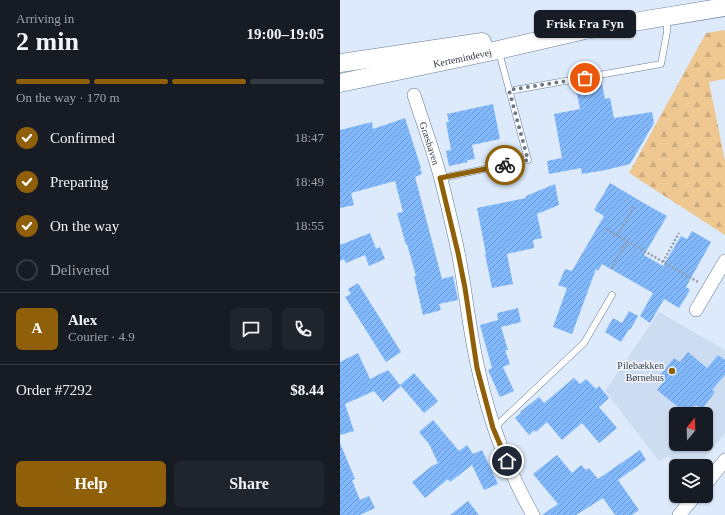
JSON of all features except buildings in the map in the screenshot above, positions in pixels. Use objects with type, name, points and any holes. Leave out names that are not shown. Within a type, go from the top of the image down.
[{"type":"main road","name":"Kertemindevej","points":[[340,65],[381,57],[496,40],[585,30],[725,7]]},
{"type":"main road","name":"Kertemindevej","points":[[340,83],[585,30]]},
{"type":"street","name":"Græshaven","points":[[414,95],[440,178],[458,253],[477,368],[493,428],[521,494],[533,515]]},
{"type":"street","points":[[696,310],[725,261]]},
{"type":"street","points":[[713,475],[725,460]]},
{"type":"street","points":[[679,515],[689,503]]},
{"type":"lane","points":[[509,90],[661,64],[667,32],[667,17]]},
{"type":"lane","points":[[440,178],[528,160],[498,50]]},
{"type":"lane","points":[[493,428],[584,343],[612,295]]},
{"type":"path","points":[[617,236],[634,207]]},
{"type":"path","points":[[606,230],[709,289]]},
{"type":"path","points":[[663,262],[679,233]]},
{"type":"path","points":[[611,269],[627,242]]},
{"type":"shaded area","name":"Pilebækken Børnehus","points":[[659,312],[725,350],[725,433],[713,448],[713,407],[669,407],[669,451],[710,451],[704,459],[671,459],[669,456],[659,461],[605,391]]},
{"type":"green space","points":[[725,30],[725,79],[709,82],[725,161],[725,235],[629,173],[706,33]]},
{"type":"way so far","points":[[505,165],[528,160],[509,90],[585,78]]},
{"type":"place","name":"Frisk Fra Fyn","points":[[585,78]]},
{"type":"place","name":"Pilebækken Børnehus","points":[[672,371]]},
{"type":"route","points":[[505,165],[440,178],[465,288],[477,368],[493,428],[507,461]]}]
